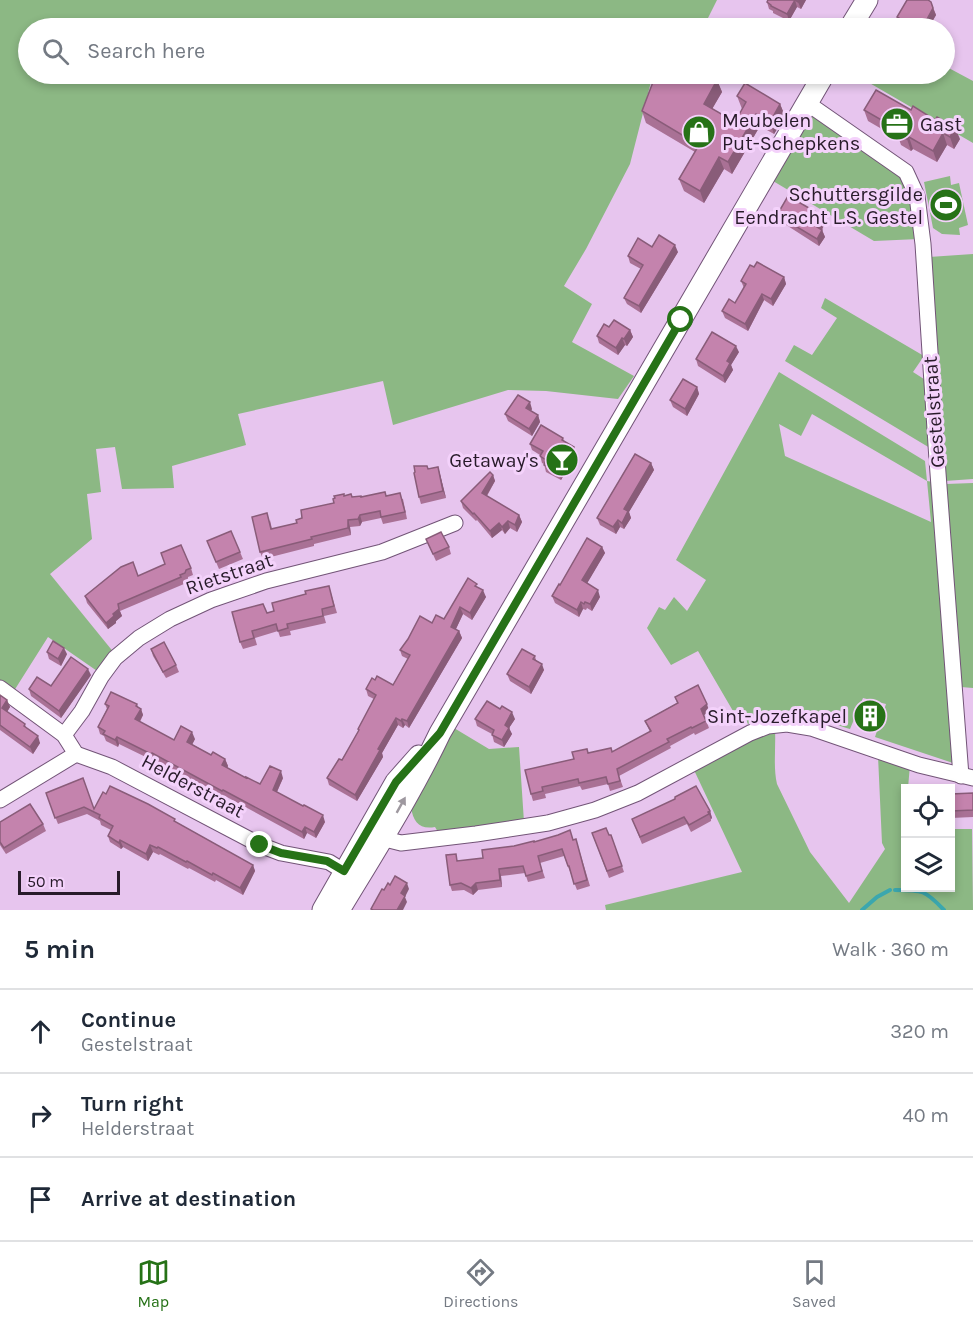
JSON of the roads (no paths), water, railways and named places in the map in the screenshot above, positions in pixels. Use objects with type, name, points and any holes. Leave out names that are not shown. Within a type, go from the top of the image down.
[{"type":"main road","points":[[856,18],[867,0]]},
{"type":"main road","points":[[323,910],[350,876],[376,833],[428,758],[440,733],[818,84]]},
{"type":"main road","points":[[339,910],[350,876]]},
{"type":"street","name":"Gestelstraat","points":[[807,103],[906,172],[917,196],[923,244],[937,460],[967,777]]},
{"type":"street","name":"Rietstraat","points":[[64,735],[115,658],[139,638],[170,619],[212,600],[266,581],[382,552],[455,523]]},
{"type":"street","points":[[0,688],[64,735],[76,754],[0,800]]},
{"type":"street","points":[[376,833],[401,843],[548,824],[595,810],[638,793],[750,733],[768,726],[787,724],[811,728],[919,765],[967,777]]},
{"type":"street","name":"Helderstraat","points":[[76,754],[112,767],[260,845],[281,853],[327,861],[350,876]]},
{"type":"waterway","points":[[862,910],[877,897],[890,890]]},
{"type":"waterway","points":[[895,890],[912,890],[928,895],[944,910]]},
{"type":"place","name":"Gast","points":[[897,124]]},
{"type":"place","name":"Meubelen Put-Schepkens","points":[[699,132]]},
{"type":"place","name":"Schuttersgilde Eendracht L.S. Gestel","points":[[946,205]]},
{"type":"place","name":"Getaway's","points":[[562,460]]},
{"type":"place","name":"Sint-Jozefkapel","points":[[870,716]]}]
